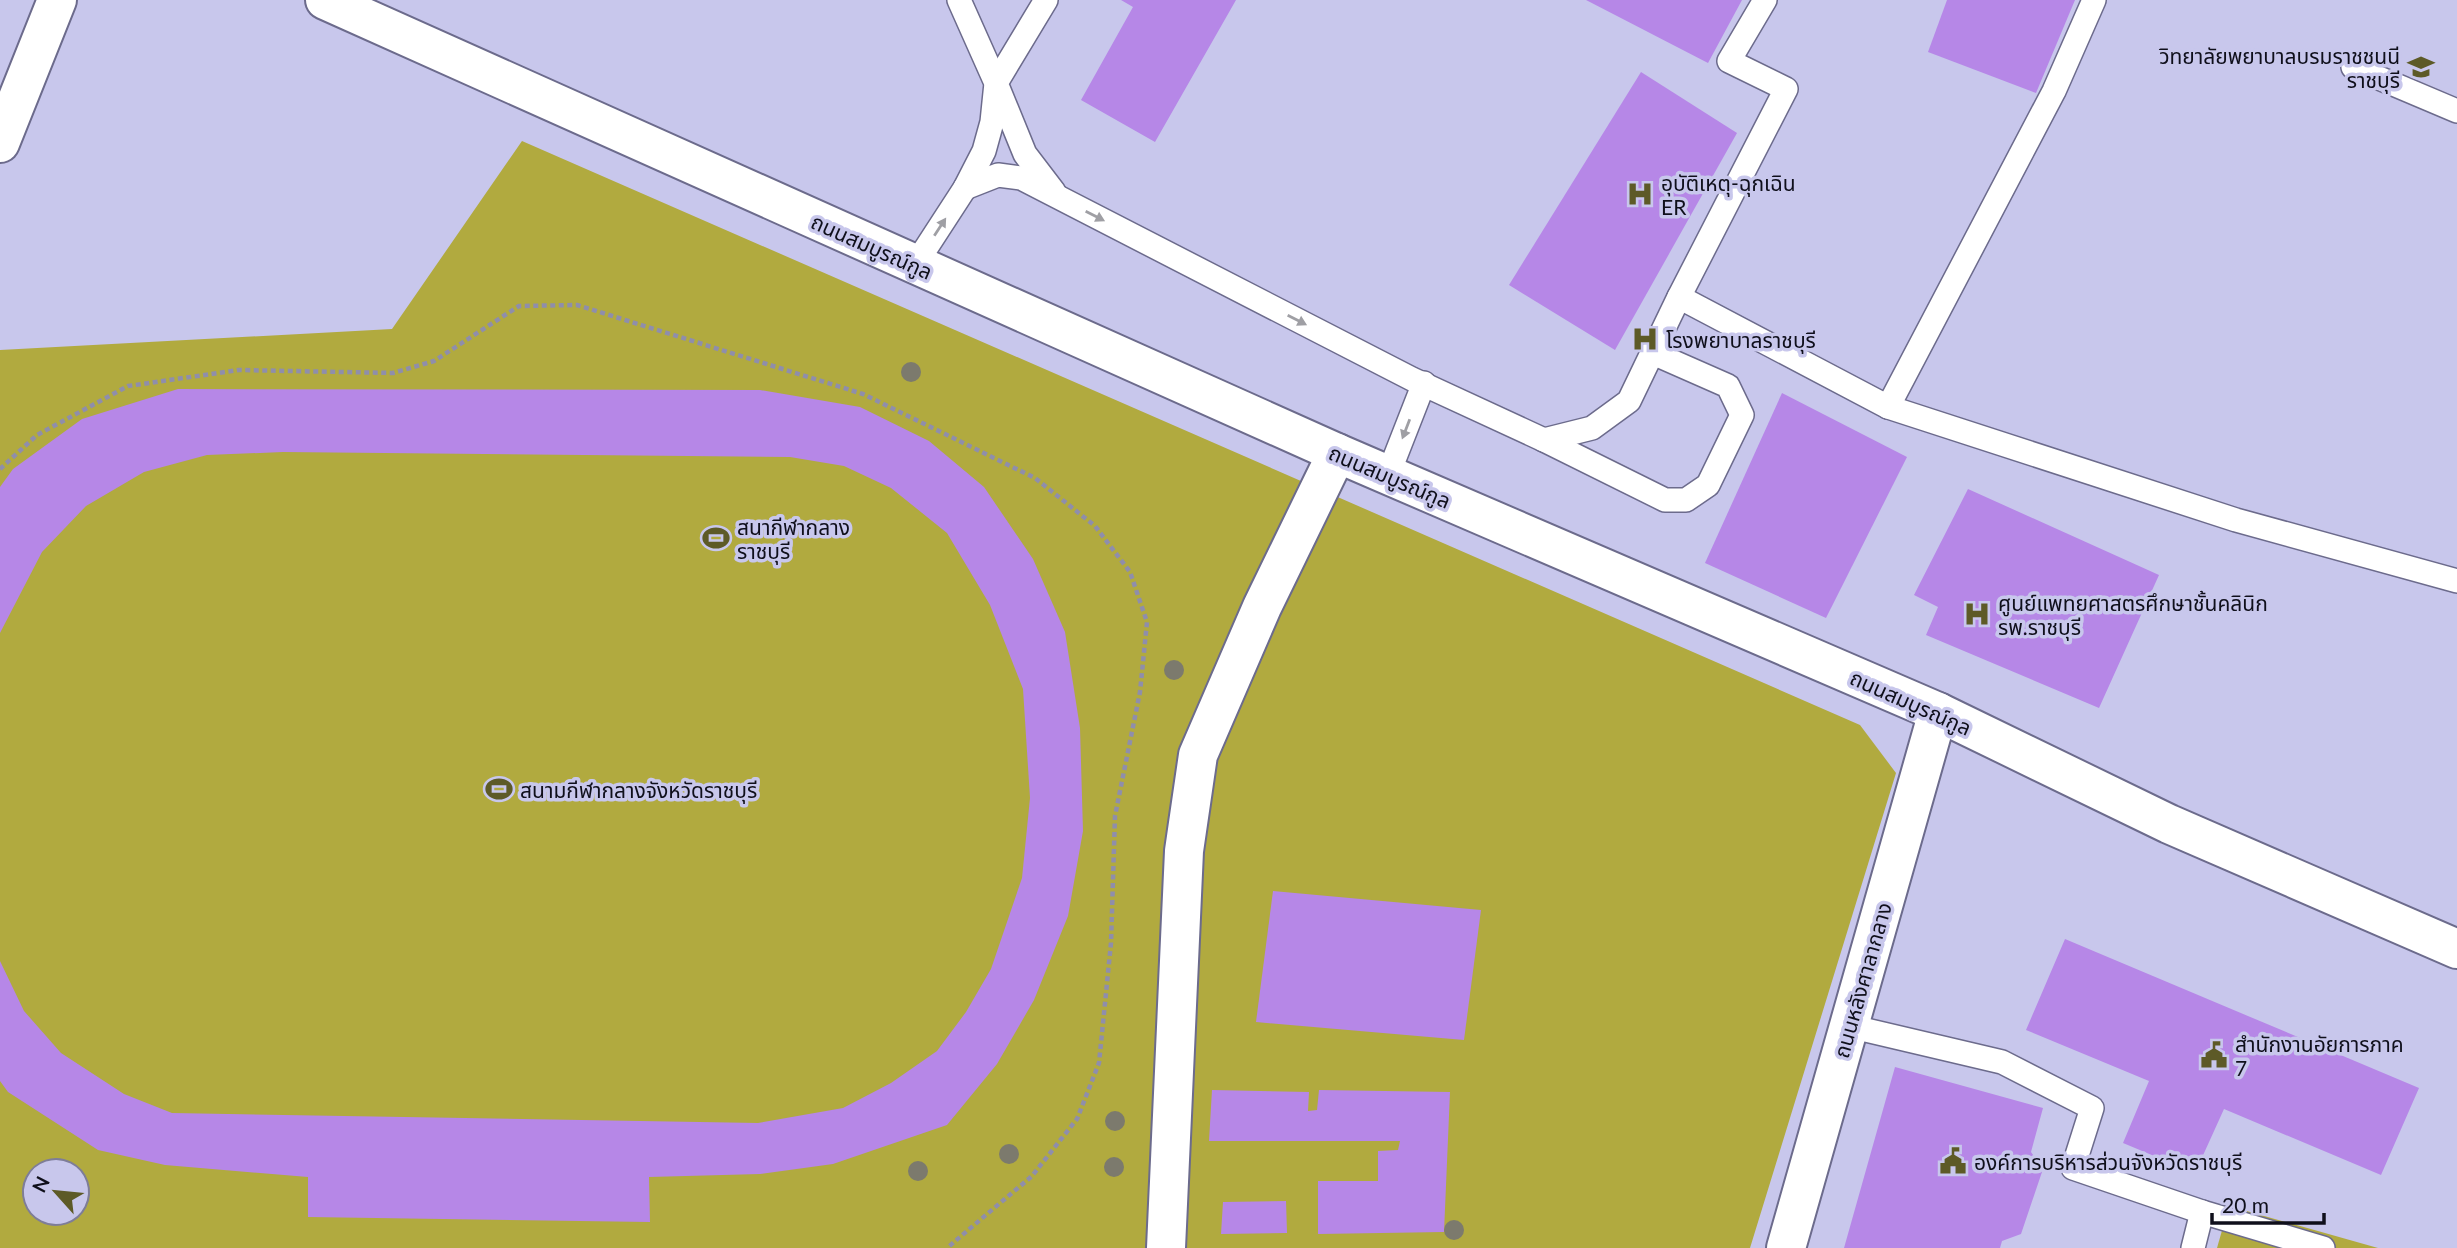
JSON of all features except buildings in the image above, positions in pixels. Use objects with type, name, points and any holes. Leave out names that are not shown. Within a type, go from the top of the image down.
[{"type":"street","points":[[0,143],[57,0]]},
{"type":"street","name":"ถนนสมบูรณ์กูล","points":[[335,2],[1337,453],[1938,712],[2169,824],[2457,950]]},
{"type":"street","points":[[1166,1248],[1184,851],[1198,755],[1262,607],[1337,453]]},
{"type":"street","name":"ถนนหลังศาลากลาง","points":[[1786,1248],[1938,712]]},
{"type":"lane","points":[[959,0],[1025,154],[1057,197]]},
{"type":"lane","points":[[915,265],[965,188],[984,151],[992,122],[996,83],[1046,0]]},
{"type":"lane","points":[[1544,440],[1592,428],[1629,401],[1786,89],[1729,61],[1765,0]]},
{"type":"lane","points":[[1888,407],[2054,91],[2094,0]]},
{"type":"lane","points":[[2353,67],[2457,111]]},
{"type":"lane","points":[[965,188],[998,174],[1021,178],[1424,383],[1665,500],[1685,500],[1708,485],[1742,415],[1728,386],[1653,353]]},
{"type":"lane","points":[[1679,297],[1888,407],[2236,520],[2457,581]]},
{"type":"lane","points":[[1388,475],[1424,383]]},
{"type":"lane","points":[[1849,1026],[2002,1062],[2092,1108],[2073,1168],[2202,1213],[2323,1248]]},
{"type":"lane","points":[[2193,1248],[2202,1213]]},
{"type":"path","points":[[0,469],[37,435],[128,386],[239,370],[393,373],[434,361],[519,306],[577,306],[863,394],[1035,478],[1095,526],[1130,572],[1147,622],[1140,692],[1115,816],[1111,943],[1099,1063],[1077,1119],[1032,1176],[947,1248]]},
{"type":"shaded area","name":"สนากีฬากลาง ราชบุรี","points":[[522,141],[1860,725],[1896,773],[1750,1248],[0,1248],[0,350],[392,329]]},
{"type":"shaded area","points":[[2229,1206],[2378,1248],[2217,1248]]},
{"type":"place","name":"วิทยาลัยพยาบาลบรมราชชนนี ราชบุรี","points":[[2421,67]]},
{"type":"place","name":"อุบัติเหตุ-ฉุกเฉิน ER","points":[[1640,194]]},
{"type":"place","name":"โรงพยาบาลราชบุรี","points":[[1645,339]]},
{"type":"place","name":"สนากีฬากลาง ราชบุรี","points":[[716,538]]},
{"type":"place","name":"ศูนย์แพทยศาสตรศึกษาชั้นคลินิก รพ.ราชบุรี","points":[[1977,614]]},
{"type":"place","name":"สนามกีฬากลางจังหวัดราชบุรี","points":[[499,789]]},
{"type":"place","name":"สำนักงานอัยการภาค 7","points":[[2214,1055]]},
{"type":"place","name":"องค์การบริหารส่วนจังหวัดราชบุรี","points":[[1953,1161]]}]
